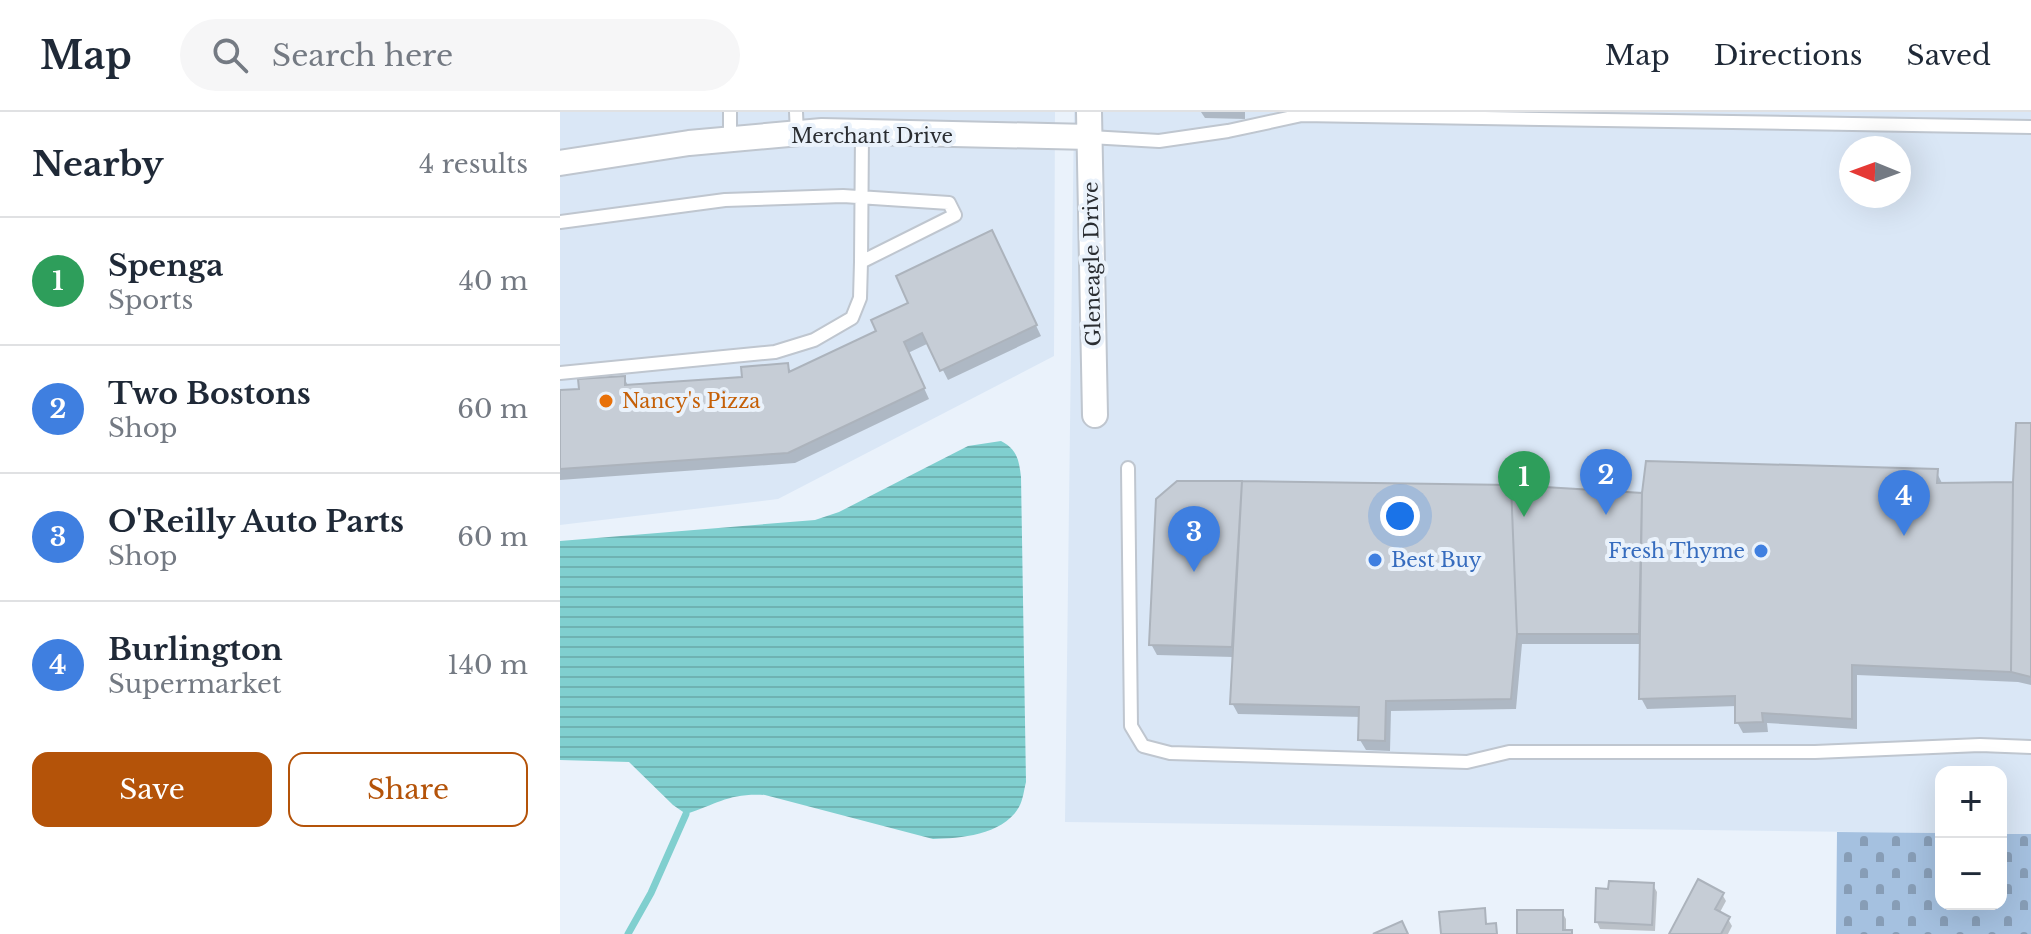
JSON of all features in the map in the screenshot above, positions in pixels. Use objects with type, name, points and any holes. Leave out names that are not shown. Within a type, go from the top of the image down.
[{"type":"street","name":"Gleneagle Drive","points":[[1089,112],[1095,415]]},
{"type":"street","name":"Merchant Drive","points":[[560,163],[730,139],[797,123],[862,133],[1090,137]]},
{"type":"lane","points":[[730,112],[730,139]]},
{"type":"lane","points":[[1090,137],[1159,141],[1228,131],[1302,115],[2031,127]]},
{"type":"lane","points":[[560,373],[775,352],[814,340],[852,318],[860,298],[862,133]]},
{"type":"lane","points":[[560,222],[725,200],[861,197],[949,203],[955,215],[861,262]]},
{"type":"lane","points":[[1128,468],[1131,726],[1143,746],[1170,753],[1467,762],[1509,752],[1815,752],[1980,745],[2031,747]]},
{"type":"shaded area","points":[[560,112],[1055,112],[1054,356],[778,499],[560,525]]},
{"type":"shaded area","points":[[1074,112],[2031,112],[2031,834],[2007,834],[2007,766],[1935,766],[1935,833],[1065,822]]},
{"type":"shaded area","points":[[1001,441],[1016,456],[1021,477],[1026,782],[1019,807],[1003,824],[968,836],[933,839],[765,795],[732,797],[686,814],[629,762],[560,760],[560,541],[815,520],[839,512],[968,446]]},
{"type":"green space","points":[[1837,832],[1935,833],[1935,910],[2007,910],[2007,834],[2031,834],[2031,934],[1836,934]]},
{"type":"building","points":[[992,230],[1037,325],[940,371],[922,333],[904,342],[925,388],[788,453],[560,469],[560,390],[579,389],[578,379],[625,376],[625,385],[742,377],[741,367],[788,363],[789,372],[876,331],[871,320],[908,303],[896,276]]},
{"type":"building","points":[[2016,423],[2031,423],[2031,677],[2011,672]]},
{"type":"building","points":[[1646,461],[1938,469],[1937,483],[2013,482],[2011,672],[1852,665],[1852,719],[1762,713],[1763,722],[1735,723],[1735,696],[1639,699],[1642,493]]},
{"type":"building","points":[[1177,481],[1242,481],[1232,647],[1149,645],[1156,499]]},
{"type":"building","name":"Best Buy","points":[[1242,481],[1511,485],[1517,634],[1511,699],[1386,701],[1385,741],[1358,740],[1359,707],[1230,704]]},
{"type":"building","points":[[1511,485],[1642,493],[1639,634],[1517,634]]},
{"type":"building","points":[[1698,879],[1724,893],[1715,909],[1730,917],[1721,934],[1669,934]]},
{"type":"building","points":[[1609,881],[1654,883],[1652,925],[1595,922],[1596,888],[1608,889]]},
{"type":"building","points":[[1485,908],[1486,924],[1496,923],[1497,934],[1441,934],[1439,912]]},
{"type":"building","points":[[1517,910],[1563,910],[1563,930],[1572,930],[1572,934],[1517,934]]},
{"type":"building","points":[[1402,921],[1408,934],[1373,934]]},
{"type":"waterway","points":[[628,934],[651,893],[686,814]]},
{"type":"place","name":"Nancy's Pizza","points":[[606,401]]},
{"type":"place","name":"Two Bostons","points":[[1606,515]]},
{"type":"place","name":"Spenga","points":[[1524,517]]},
{"type":"place","name":"Burlington","points":[[1904,536]]},
{"type":"place","name":"Fresh Thyme","points":[[1761,551]]},
{"type":"place","name":"Best Buy","points":[[1375,560]]},
{"type":"place","name":"O'Reilly Auto Parts","points":[[1194,572]]}]
